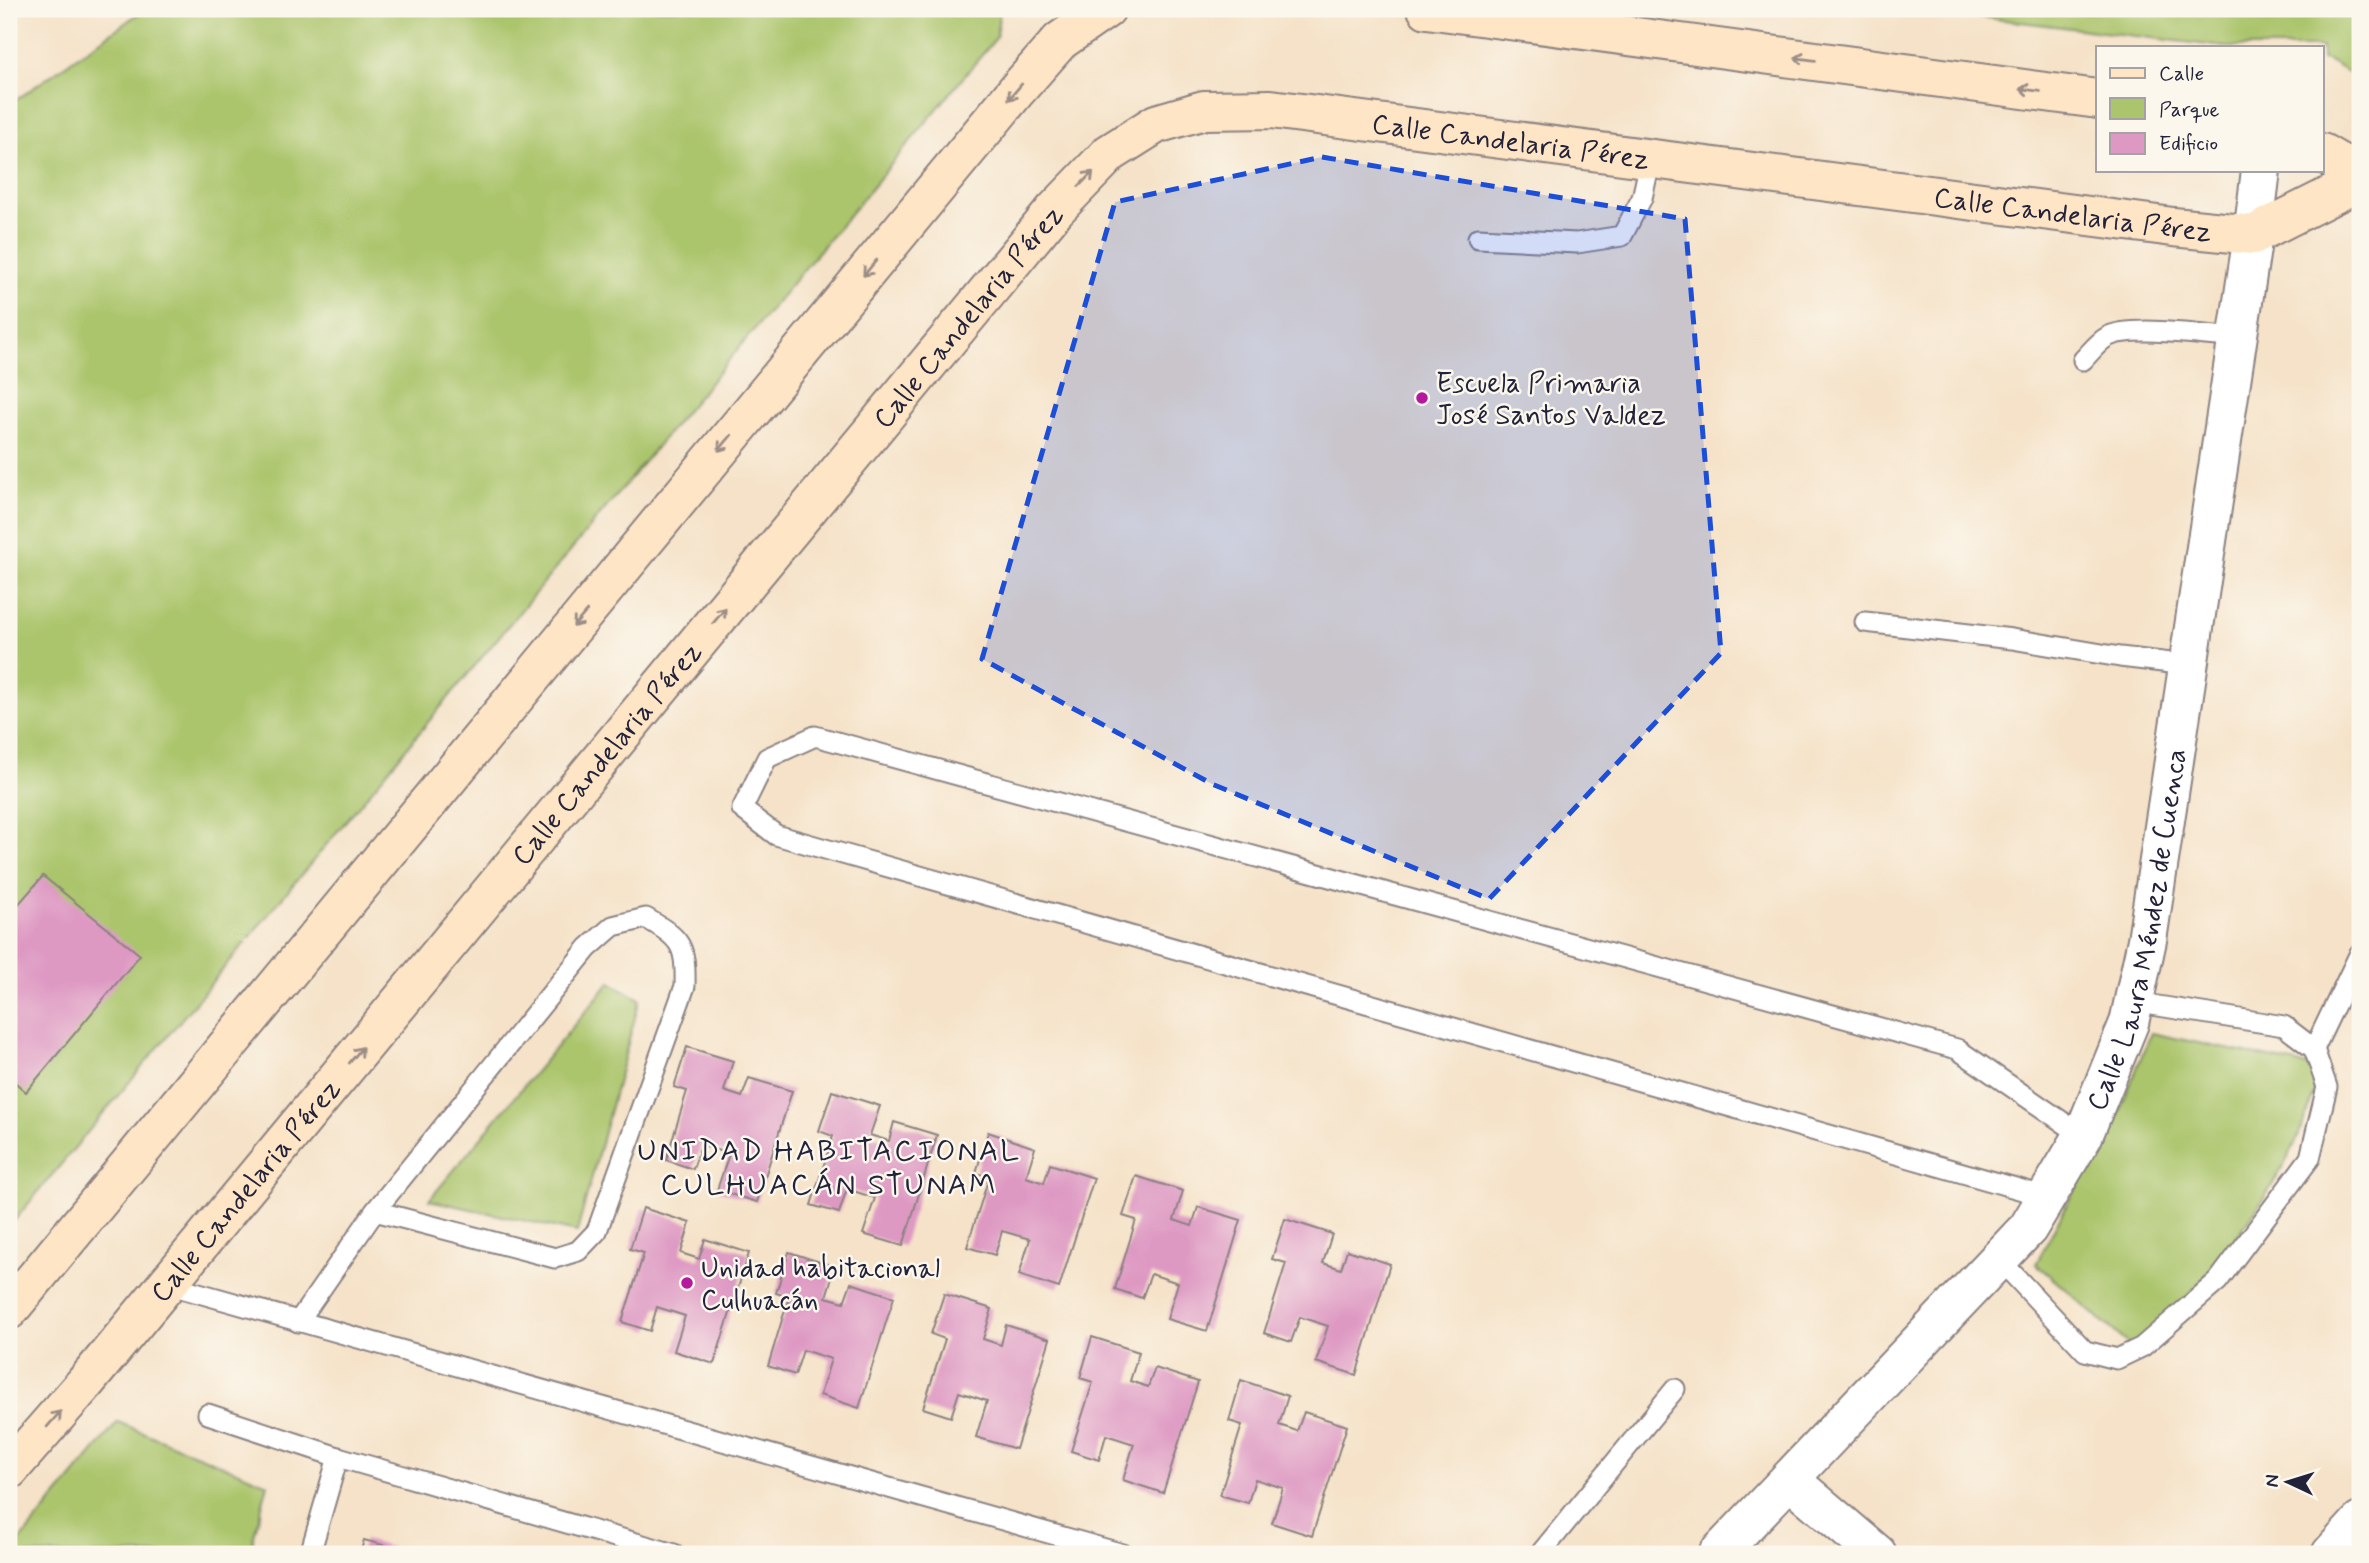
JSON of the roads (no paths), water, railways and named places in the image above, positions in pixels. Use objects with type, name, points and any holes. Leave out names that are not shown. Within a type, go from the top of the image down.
[{"type":"main road","points":[[9,1310],[1007,102],[1062,25],[1106,9]]},
{"type":"main road","points":[[1427,9],[2096,99]]},
{"type":"main road","name":"Calle Candelaria Pérez","points":[[9,1470],[167,1284],[1046,220],[1110,153],[1156,124],[1204,110],[1271,109],[2173,228],[2253,235]]},
{"type":"main road","points":[[2324,154],[2360,175]]},
{"type":"main road","points":[[2253,235],[2360,181]]},
{"type":"street","name":"Calle Laura Méndez de Cuenca","points":[[1718,1554],[2028,1228],[2083,1136],[2129,1023],[2147,940],[2238,338],[2260,172]]},
{"type":"street","points":[[1790,1480],[1877,1554]]},
{"type":"street","points":[[2331,1554],[2360,1522]]},
{"type":"lane","points":[[1478,239],[1577,243],[1622,236],[1642,198],[1651,158]]},
{"type":"lane","points":[[2083,360],[2107,337],[2133,332],[2238,338]]},
{"type":"lane","points":[[1865,622],[2012,639],[2188,665]]},
{"type":"lane","points":[[2047,1197],[776,835],[742,809],[767,758],[816,736],[1957,1049],[2083,1136]]},
{"type":"lane","points":[[298,1322],[375,1211],[588,948],[613,926],[646,918],[674,935],[686,958],[685,986],[597,1231],[578,1251],[555,1258],[375,1211]]},
{"type":"lane","points":[[2314,1049],[2360,953]]},
{"type":"lane","points":[[1999,1259],[2085,1350],[2117,1359],[2142,1347],[2218,1280],[2310,1158],[2328,1087],[2314,1049],[2284,1026],[2133,1002]]},
{"type":"lane","points":[[167,1284],[1124,1554]]},
{"type":"lane","points":[[1540,1554],[1675,1389]]},
{"type":"lane","points":[[208,1415],[338,1457],[674,1554]]},
{"type":"lane","points":[[310,1554],[338,1457]]},
{"type":"place","name":"Escuela Primaria José Santos Valdez","points":[[1422,398]]},
{"type":"place","name":"Unidad habitacional Culhuacán","points":[[687,1283]]},
{"type":"district","name":"UNIDAD HABITACIONAL CULHUACÁN STUNAM","points":[[829,1167]]}]
